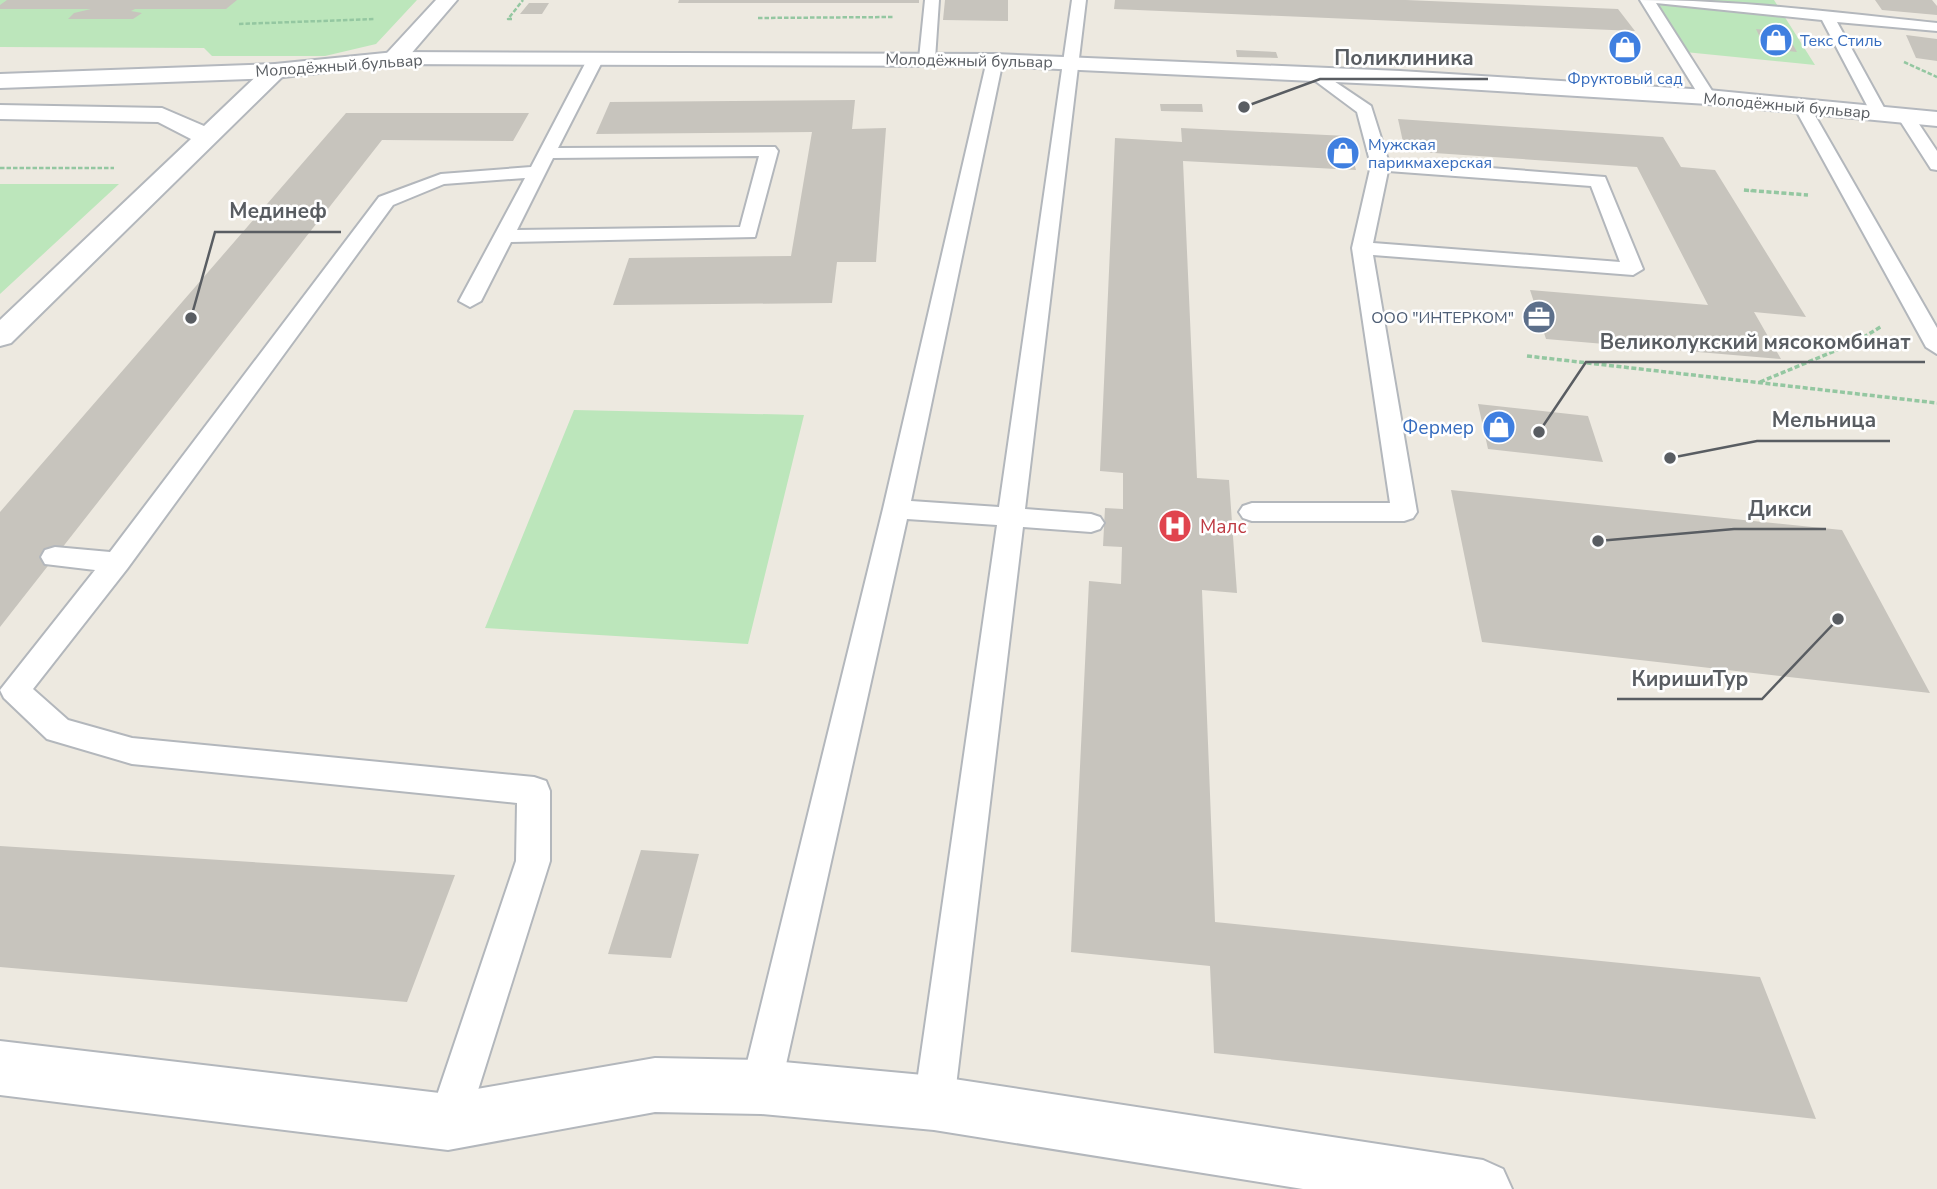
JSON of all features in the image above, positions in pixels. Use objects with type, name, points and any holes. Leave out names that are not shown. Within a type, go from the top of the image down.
[{"type":"street","points":[[396,58],[447,0]]},
{"type":"street","name":"Молодёжный бульвар","points":[[0,81],[275,71],[396,58],[995,60],[1316,74],[1708,97],[1937,120]]},
{"type":"street","points":[[0,337],[275,71]]},
{"type":"street","points":[[0,112],[162,115],[205,136]]},
{"type":"street","points":[[0,1068],[448,1122],[655,1085],[761,1087],[934,1103],[1483,1189]]},
{"type":"lane","points":[[927,59],[932,0]]},
{"type":"lane","points":[[934,1103],[1079,0]]},
{"type":"lane","points":[[1647,0],[1708,97]]},
{"type":"lane","points":[[1660,0],[1826,14],[1937,27]]},
{"type":"lane","points":[[1855,0],[1867,18]]},
{"type":"lane","points":[[1826,14],[1879,113]]},
{"type":"lane","points":[[470,301],[596,58]]},
{"type":"lane","points":[[761,1087],[896,509],[995,60]]},
{"type":"lane","points":[[1252,512],[1404,512],[1362,248],[1380,165],[1365,110],[1316,74]]},
{"type":"lane","points":[[1801,105],[1937,346]]},
{"type":"lane","points":[[1905,116],[1937,165]]},
{"type":"lane","points":[[448,1122],[533,861],[534,791],[132,751],[58,730],[15,690],[117,562],[386,201],[416,185],[452,175],[542,162],[769,151],[748,233],[504,236]]},
{"type":"lane","points":[[1362,248],[1633,269],[1598,181],[1380,165]]},
{"type":"lane","points":[[896,509],[1091,523]]},
{"type":"lane","points":[[55,558],[117,562]]},
{"type":"path","points":[[239,24],[382,18]]},
{"type":"path","points":[[0,168],[174,168]]},
{"type":"path","points":[[1744,190],[1854,199]]},
{"type":"path","points":[[1759,383],[1854,343],[1913,305]]},
{"type":"path","points":[[1527,356],[1937,403]]},
{"type":"green space","points":[[0,0],[417,0],[376,44],[325,56],[212,56],[204,48],[0,47]]},
{"type":"green space","points":[[1652,0],[1774,0],[1815,65],[1685,52]]},
{"type":"green space","points":[[0,184],[119,184],[0,294]]},
{"type":"green space","points":[[574,410],[804,415],[748,644],[485,628]]},
{"type":"building","points":[[7,0],[237,0],[226,9],[135,9],[131,11],[142,13],[133,19],[68,19],[74,13],[91,9],[0,9],[0,5]]},
{"type":"building","points":[[679,0],[919,0],[919,3],[678,3]]},
{"type":"building","points":[[945,0],[1008,0],[1008,21],[943,20]]},
{"type":"building","points":[[1115,0],[1406,0],[1618,9],[1635,31],[1114,9]]},
{"type":"building","points":[[1875,0],[1932,0],[1937,6],[1937,15],[1882,10]]},
{"type":"building","points":[[529,3],[549,3],[542,14],[520,14]]},
{"type":"building","name":"Текс Стиль","points":[[1756,29],[1786,32],[1797,52],[1765,48]]},
{"type":"building","points":[[1906,35],[1937,39],[1937,61],[1916,58]]},
{"type":"building","name":"Фруктовый сад","points":[[1610,44],[1635,44],[1640,51],[1615,50]]},
{"type":"building","points":[[1236,50],[1276,52],[1278,58],[1237,57]]},
{"type":"building","points":[[855,100],[852,129],[886,128],[876,262],[837,262],[832,303],[613,305],[629,258],[791,256],[812,132],[596,134],[610,102]]},
{"type":"building","points":[[1160,104],[1202,104],[1203,112],[1161,111]]},
{"type":"building","points":[[346,113],[529,113],[513,141],[382,140],[0,627],[0,512]]},
{"type":"building","points":[[1398,119],[1663,137],[1681,167],[1715,170],[1806,317],[1754,312],[1781,359],[1546,339],[1530,290],[1708,305],[1637,167],[1405,151]]},
{"type":"building","points":[[1181,128],[1347,136],[1356,170],[1183,161],[1197,478],[1229,480],[1237,593],[1202,590],[1215,922],[1760,977],[1816,1119],[1214,1053],[1210,966],[1071,952],[1089,581],[1121,584],[1122,547],[1103,546],[1105,508],[1123,509],[1123,473],[1100,471],[1115,138],[1182,142]]},
{"type":"building","points":[[1478,404],[1588,416],[1603,462],[1488,449]]},
{"type":"building","points":[[1451,490],[1842,530],[1930,693],[1482,642]]},
{"type":"building","points":[[0,846],[455,875],[407,1002],[0,967]]},
{"type":"building","points":[[641,850],[699,854],[671,958],[608,954]]},
{"type":"place","name":"Текс Стиль","points":[[1776,40]]},
{"type":"place","name":"Фруктовый сад","points":[[1625,47]]},
{"type":"place","name":"Поликлиника","points":[[1244,107]]},
{"type":"place","name":"Мужская парикмахерская","points":[[1343,153]]},
{"type":"place","name":"ООО \"ИНТЕРКОМ\"","points":[[1539,317]]},
{"type":"place","name":"Мединеф","points":[[191,318]]},
{"type":"place","name":"Фермер","points":[[1499,427]]},
{"type":"place","name":"Великолукский мясокомбинат","points":[[1539,432]]},
{"type":"place","name":"Мельница","points":[[1670,458]]},
{"type":"place","name":"Малс","points":[[1175,526]]},
{"type":"place","name":"Дикси","points":[[1598,541]]},
{"type":"place","name":"КиришиТур","points":[[1838,619]]}]
